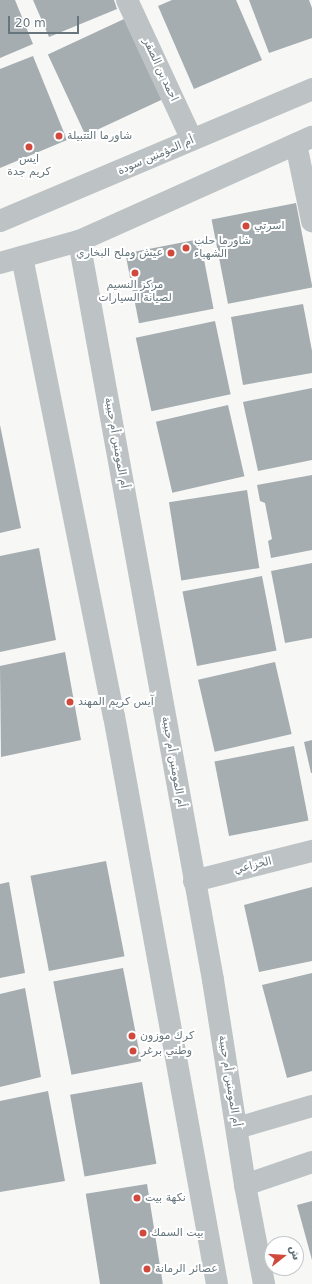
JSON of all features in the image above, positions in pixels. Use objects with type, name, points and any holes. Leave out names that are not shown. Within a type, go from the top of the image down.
[{"type":"street","name":"احمد بن الصقر","points":[[127,0],[192,140]]},
{"type":"street","name":"أم المؤمنين سودة","points":[[0,221],[312,89]]},
{"type":"street","points":[[0,263],[79,241],[304,141],[312,221]]},
{"type":"street","name":"أم المومنين أم حبيبة","points":[[79,241],[194,881],[245,1185],[264,1284]]},
{"type":"street","points":[[22,257],[114,716],[217,1284]]},
{"type":"street","name":"الخزاعي","points":[[194,881],[312,851]]},
{"type":"street","points":[[236,1128],[312,1106]]},
{"type":"street","points":[[245,1185],[312,1162]]},
{"type":"building","points":[[0,0],[15,0],[33,44],[0,58]]},
{"type":"building","points":[[33,0],[114,0],[117,9],[49,37]]},
{"type":"building","points":[[172,0],[236,0],[262,60],[194,89],[158,6]]},
{"type":"building","points":[[249,0],[309,0],[312,8],[312,38],[269,53]]},
{"type":"building","points":[[124,19],[162,100],[85,135],[48,54]]},
{"type":"building","points":[[33,56],[67,140],[0,168],[0,69]]},
{"type":"building","points":[[296,203],[312,287],[228,304],[212,219]]},
{"type":"building","points":[[200,239],[214,309],[139,323],[125,254]]},
{"type":"building","points":[[303,304],[312,351],[312,373],[243,385],[231,317]]},
{"type":"building","points":[[215,321],[231,394],[151,411],[136,338]]},
{"type":"building","points":[[312,388],[312,460],[258,471],[243,402]]},
{"type":"building","points":[[228,405],[244,476],[172,493],[156,422]]},
{"type":"building","points":[[0,425],[21,528],[0,533]]},
{"type":"building","points":[[312,475],[312,550],[271,558],[268,541],[272,539],[265,503],[260,501],[257,485]]},
{"type":"building","points":[[247,490],[259,568],[181,580],[169,502]]},
{"type":"building","points":[[39,548],[56,640],[0,652],[0,556]]},
{"type":"building","points":[[312,563],[312,638],[285,643],[271,571]]},
{"type":"building","points":[[262,576],[277,651],[197,666],[182,591]]},
{"type":"building","points":[[65,652],[81,740],[1,757],[0,666]]},
{"type":"building","points":[[275,662],[292,734],[215,752],[198,680]]},
{"type":"building","points":[[312,740],[312,773],[311,773],[304,742]]},
{"type":"building","points":[[294,746],[309,821],[229,836],[214,761]]},
{"type":"building","points":[[106,861],[125,956],[49,971],[30,876]]},
{"type":"building","points":[[9,882],[25,973],[0,978],[0,884]]},
{"type":"building","points":[[312,887],[312,961],[259,972],[244,905]]},
{"type":"building","points":[[123,968],[141,1061],[71,1075],[53,982]]},
{"type":"building","points":[[312,973],[312,1071],[287,1078],[262,985]]},
{"type":"building","points":[[25,988],[41,1077],[0,1087],[0,994]]},
{"type":"building","points":[[142,1082],[156,1164],[85,1176],[70,1095]]},
{"type":"building","points":[[48,1091],[65,1181],[0,1192],[0,1101]]},
{"type":"building","points":[[147,1184],[163,1284],[100,1284],[86,1194]]},
{"type":"building","points":[[312,1201],[312,1260],[297,1205]]},
{"type":"place","name":"شاورما التتبيلة","points":[[59,136]]},
{"type":"place","name":"ايس كريم جدة","points":[[29,147]]},
{"type":"place","name":"اسرتي","points":[[246,226]]},
{"type":"place","name":"شاورما حلب الشهباء","points":[[186,248]]},
{"type":"place","name":"عيش وملح البخاري","points":[[171,253]]},
{"type":"place","name":"مركز النسيم لصيانة السيارات","points":[[135,273]]},
{"type":"place","name":"آيس كريم المهند","points":[[70,702]]},
{"type":"place","name":"كرك موزون","points":[[132,1036]]},
{"type":"place","name":"وطني برغر","points":[[133,1051]]},
{"type":"place","name":"نكهة بيت","points":[[137,1198]]},
{"type":"place","name":"بيت السمك","points":[[143,1233]]},
{"type":"place","name":"عصائر الرمانة","points":[[147,1269]]}]
